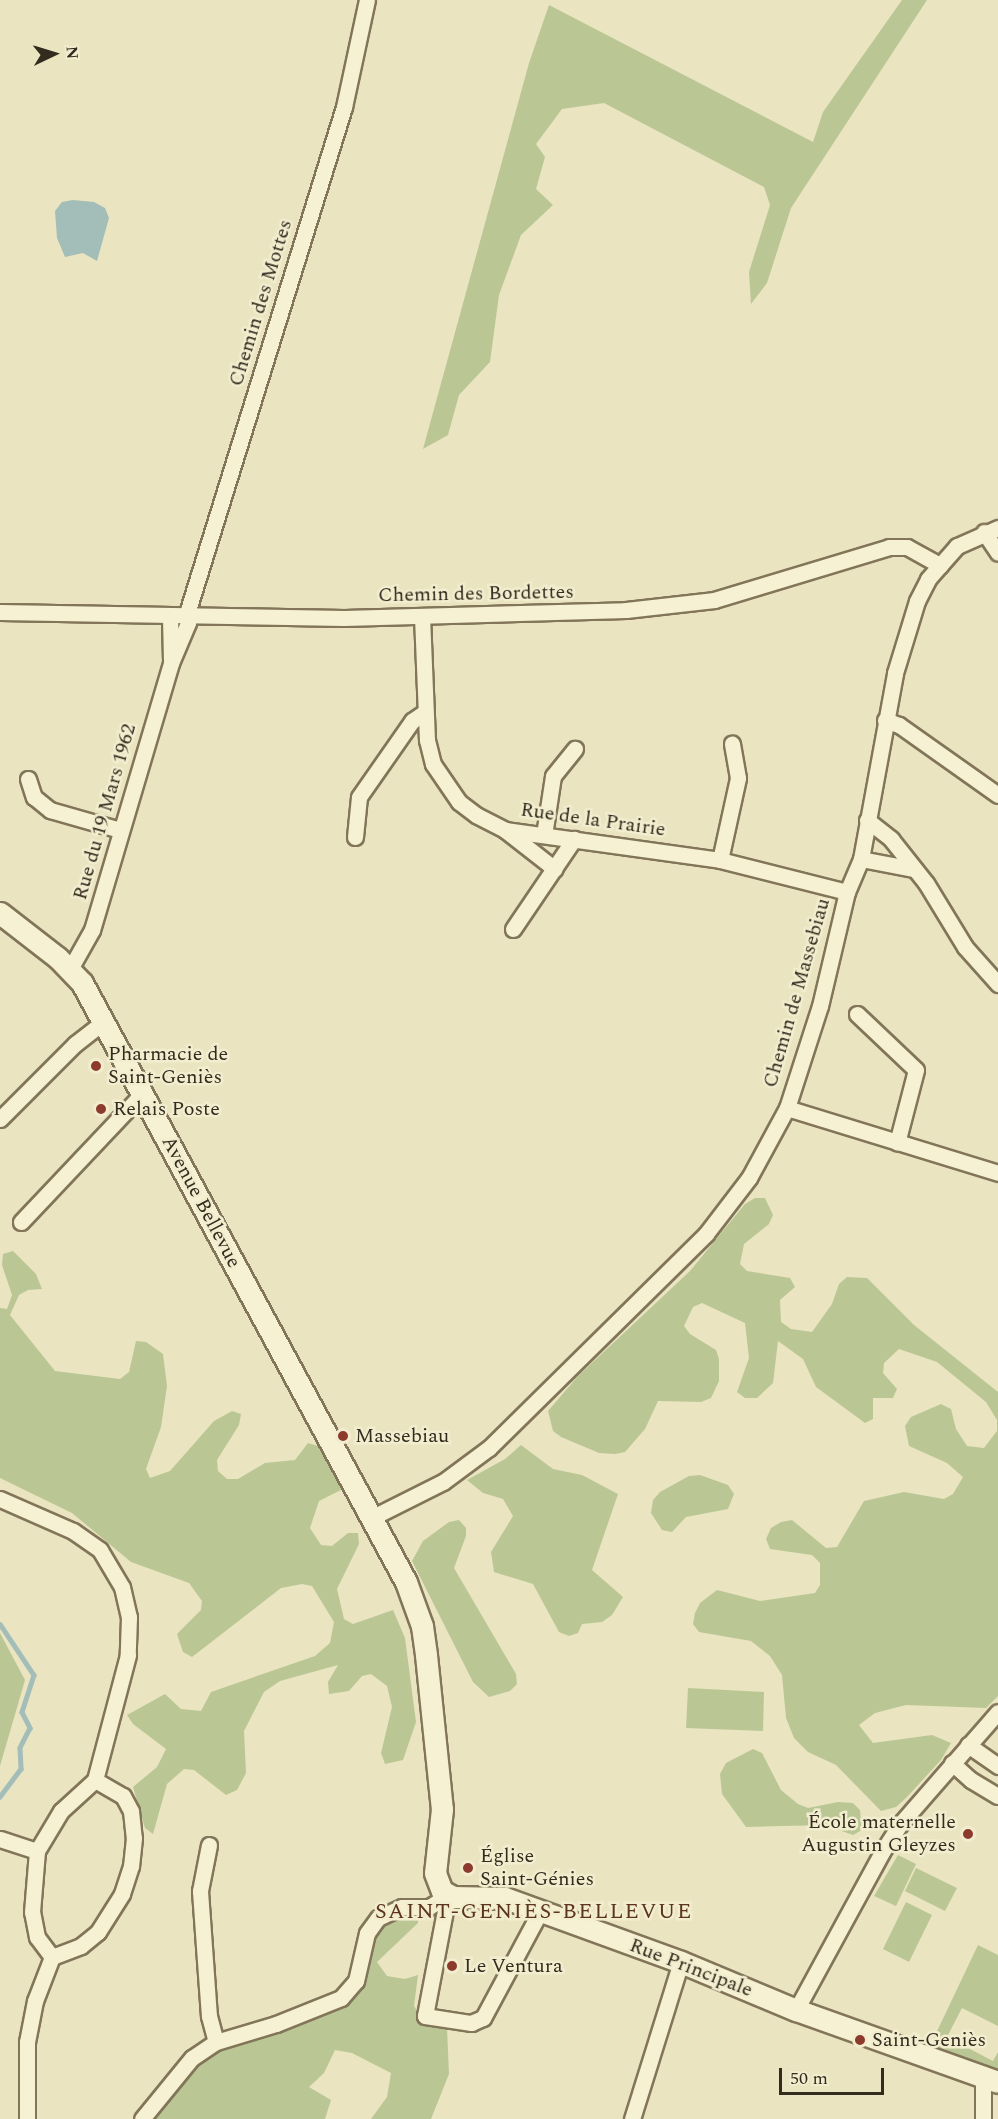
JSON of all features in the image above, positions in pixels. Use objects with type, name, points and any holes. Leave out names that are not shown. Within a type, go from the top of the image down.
[{"type":"main road","name":"Avenue Bellevue","points":[[0,913],[70,969],[103,1022],[373,1517]]},
{"type":"main road","points":[[373,1517],[406,1582],[422,1626],[442,1809],[435,1873],[448,1895]]},
{"type":"main road","name":"Rue Principale","points":[[448,1895],[505,1898],[541,1910],[681,1962],[796,2010],[990,2079]]},
{"type":"street","name":"Chemin des Mottes","points":[[188,616],[345,107],[367,0]]},
{"type":"street","points":[[991,530],[998,553]]},
{"type":"street","name":"Chemin de Massebiau","points":[[373,1517],[468,1467],[673,1267],[729,1207],[786,1108],[820,1006],[847,892],[861,859],[885,720],[917,601],[939,565],[957,546],[991,530]]},
{"type":"street","name":"Chemin des Bordettes","points":[[0,612],[170,616],[422,616],[681,606],[714,600],[890,548],[907,547],[939,565]]},
{"type":"street","name":"Rue du 19 Mars 1962","points":[[170,616],[171,663]]},
{"type":"street","name":"Rue du 19 Mars 1962","points":[[70,969],[92,930],[171,663],[188,616]]},
{"type":"street","name":"Rue de la Prairie","points":[[422,616],[425,712],[433,764],[446,784],[476,815],[505,830],[720,860],[847,892]]},
{"type":"street","points":[[355,837],[359,797],[412,721],[425,712]]},
{"type":"street","points":[[885,720],[899,725],[998,795]]},
{"type":"street","points":[[720,860],[738,778],[732,744]]},
{"type":"street","points":[[544,835],[554,776],[575,749]]},
{"type":"street","points":[[28,779],[34,797],[50,810],[120,830]]},
{"type":"street","points":[[867,820],[891,839],[914,869],[965,947],[998,984]]},
{"type":"street","points":[[505,830],[555,869]]},
{"type":"street","points":[[513,929],[574,839]]},
{"type":"street","points":[[861,859],[914,869]]},
{"type":"street","points":[[857,1014],[916,1070],[897,1143]]},
{"type":"street","points":[[0,1119],[75,1044],[103,1022]]},
{"type":"street","points":[[21,1222],[143,1093]]},
{"type":"street","points":[[786,1108],[998,1173]]},
{"type":"street","points":[[0,1499],[74,1531],[100,1550],[122,1587],[129,1617],[128,1655],[95,1780],[61,1811],[37,1851],[32,1912],[37,1937],[52,1957]]},
{"type":"street","points":[[796,2010],[882,1852],[952,1763],[998,1712]]},
{"type":"street","points":[[968,1745],[998,1766]]},
{"type":"street","points":[[952,1763],[970,1780],[998,1796]]},
{"type":"street","points":[[27,2119],[27,2042],[35,2001],[52,1957],[81,1946],[98,1932],[122,1894],[131,1866],[134,1838],[131,1811],[123,1796],[95,1780]]},
{"type":"street","points":[[0,1839],[37,1851]]},
{"type":"street","points":[[209,1845],[201,1891],[209,2016],[216,2042]]},
{"type":"street","points":[[448,1895],[425,2016],[471,2023],[483,2018],[541,1910]]},
{"type":"street","points":[[142,2119],[192,2058],[216,2042],[276,2024],[341,1998],[356,1982],[367,1933],[378,1918],[402,1907],[429,1907],[448,1895]]},
{"type":"street","points":[[632,2119],[681,1962]]},
{"type":"street","points":[[983,2119],[990,2079]]},
{"type":"green space","points":[[902,0],[927,0],[791,208],[767,283],[751,304],[749,272],[770,205],[764,187],[604,103],[562,109],[536,144],[545,157],[536,189],[553,205],[521,235],[499,295],[490,362],[459,395],[448,435],[423,449],[529,63],[549,5],[813,142],[823,112]]},
{"type":"green space","points":[[755,1198],[765,1198],[773,1215],[769,1224],[744,1244],[740,1264],[747,1271],[790,1278],[795,1287],[780,1300],[781,1322],[791,1329],[812,1332],[832,1304],[839,1284],[847,1277],[867,1278],[914,1325],[998,1392],[998,1696],[986,1708],[906,1705],[875,1713],[859,1725],[873,1743],[932,1735],[951,1743],[941,1760],[907,1797],[896,1807],[881,1811],[836,1765],[808,1752],[794,1738],[786,1718],[782,1675],[770,1656],[751,1641],[699,1632],[693,1624],[695,1613],[700,1603],[717,1590],[760,1601],[815,1593],[820,1585],[820,1563],[812,1555],[770,1549],[766,1539],[771,1528],[781,1522],[792,1520],[826,1548],[837,1547],[864,1501],[904,1492],[944,1499],[953,1494],[963,1477],[947,1463],[909,1446],[905,1426],[911,1417],[941,1404],[951,1409],[956,1429],[967,1446],[984,1448],[997,1431],[997,1420],[986,1402],[937,1362],[899,1349],[884,1363],[883,1373],[897,1389],[893,1398],[873,1398],[873,1419],[865,1423],[816,1387],[803,1359],[778,1341],[773,1383],[757,1398],[745,1398],[737,1392],[749,1358],[745,1323],[702,1303],[693,1307],[684,1326],[690,1334],[716,1350],[719,1359],[719,1381],[711,1398],[701,1402],[658,1401],[645,1429],[625,1452],[615,1454],[599,1453],[561,1437],[553,1431],[548,1411],[578,1376],[690,1271],[745,1204]]},
{"type":"green space","points":[[13,1251],[36,1274],[42,1289],[28,1290],[19,1295],[10,1315],[55,1371],[120,1379],[129,1372],[136,1341],[146,1342],[163,1354],[167,1386],[161,1427],[146,1469],[150,1478],[170,1471],[214,1421],[232,1411],[241,1414],[239,1425],[217,1460],[218,1471],[227,1479],[238,1479],[265,1463],[295,1460],[308,1443],[318,1446],[332,1461],[345,1488],[319,1501],[310,1528],[321,1545],[332,1546],[348,1533],[358,1533],[359,1544],[337,1589],[344,1619],[353,1624],[393,1610],[405,1638],[416,1722],[403,1760],[385,1764],[381,1753],[392,1707],[387,1686],[371,1674],[362,1676],[349,1691],[329,1694],[328,1682],[338,1665],[280,1681],[264,1692],[244,1731],[246,1773],[237,1790],[226,1795],[194,1770],[184,1769],[167,1784],[153,1834],[145,1828],[133,1787],[157,1767],[166,1749],[133,1724],[127,1715],[165,1694],[181,1709],[201,1711],[211,1692],[315,1656],[330,1643],[334,1622],[312,1586],[302,1584],[281,1588],[192,1657],[183,1652],[177,1634],[201,1610],[202,1601],[189,1583],[131,1562],[72,1513],[0,1478],[0,1308],[7,1309],[12,1295],[2,1265],[3,1254]]},
{"type":"green space","points":[[521,1445],[553,1469],[582,1475],[618,1494],[592,1570],[623,1597],[612,1615],[602,1622],[582,1624],[578,1633],[569,1636],[559,1632],[533,1584],[494,1572],[491,1552],[513,1516],[503,1499],[483,1493],[467,1480],[505,1459]]},
{"type":"green space","points":[[700,1475],[728,1485],[734,1494],[728,1509],[686,1517],[672,1532],[662,1530],[651,1513],[653,1500],[660,1492],[689,1476]]},
{"type":"green space","points":[[459,1520],[466,1528],[466,1536],[454,1568],[516,1674],[517,1684],[510,1691],[489,1697],[473,1682],[412,1561],[423,1541],[449,1522]]},
{"type":"green space","points":[[0,1633],[25,1680],[0,1766]]},
{"type":"green space","points":[[688,1688],[764,1692],[763,1731],[686,1728]]},
{"type":"green space","points":[[753,1749],[762,1753],[781,1790],[798,1804],[808,1808],[838,1802],[853,1803],[860,1810],[862,1830],[853,1835],[825,1825],[746,1827],[722,1794],[720,1774],[726,1763]]},
{"type":"green space","points":[[898,1855],[916,1864],[896,1906],[874,1896]]},
{"type":"green space","points":[[916,1868],[957,1888],[945,1911],[905,1891]]},
{"type":"green space","points":[[906,1902],[932,1915],[909,1962],[883,1949]]},
{"type":"green space","points":[[418,1911],[418,1923],[377,1962],[387,1976],[405,1979],[418,1975],[414,2006],[421,2017],[447,2028],[449,2074],[431,2119],[371,2119],[387,2097],[391,2073],[352,2053],[335,2050],[324,2073],[309,2087],[331,2100],[325,2119],[150,2119],[177,2081],[210,2049],[361,1985],[369,1940],[391,1919]]},
{"type":"green space","points":[[978,1945],[998,1955],[998,2026],[962,2008],[947,2037],[993,2061],[998,2052],[998,2071],[930,2046]]},
{"type":"water","points":[[73,200],[94,202],[105,208],[109,218],[97,261],[83,253],[65,257],[57,238],[55,211],[62,202]]},
{"type":"waterway","points":[[0,1624],[34,1675],[22,1712],[30,1728],[20,1748],[21,1769],[0,1797]]},
{"type":"place","name":"Pharmacie de Saint-Geniès","points":[[96,1066]]},
{"type":"place","name":"Relais Poste","points":[[101,1109]]},
{"type":"place","name":"Massebiau","points":[[343,1436]]},
{"type":"place","name":"École maternelle Augustin Gleyzes","points":[[968,1834]]},
{"type":"place","name":"Église Saint-Génies","points":[[468,1868]]},
{"type":"place","name":"Le Ventura","points":[[452,1966]]},
{"type":"place","name":"Saint-Geniès","points":[[860,2040]]},
{"type":"district","name":"SAINT-GENIÈS-BELLEVUE","points":[[534,1912]]}]
